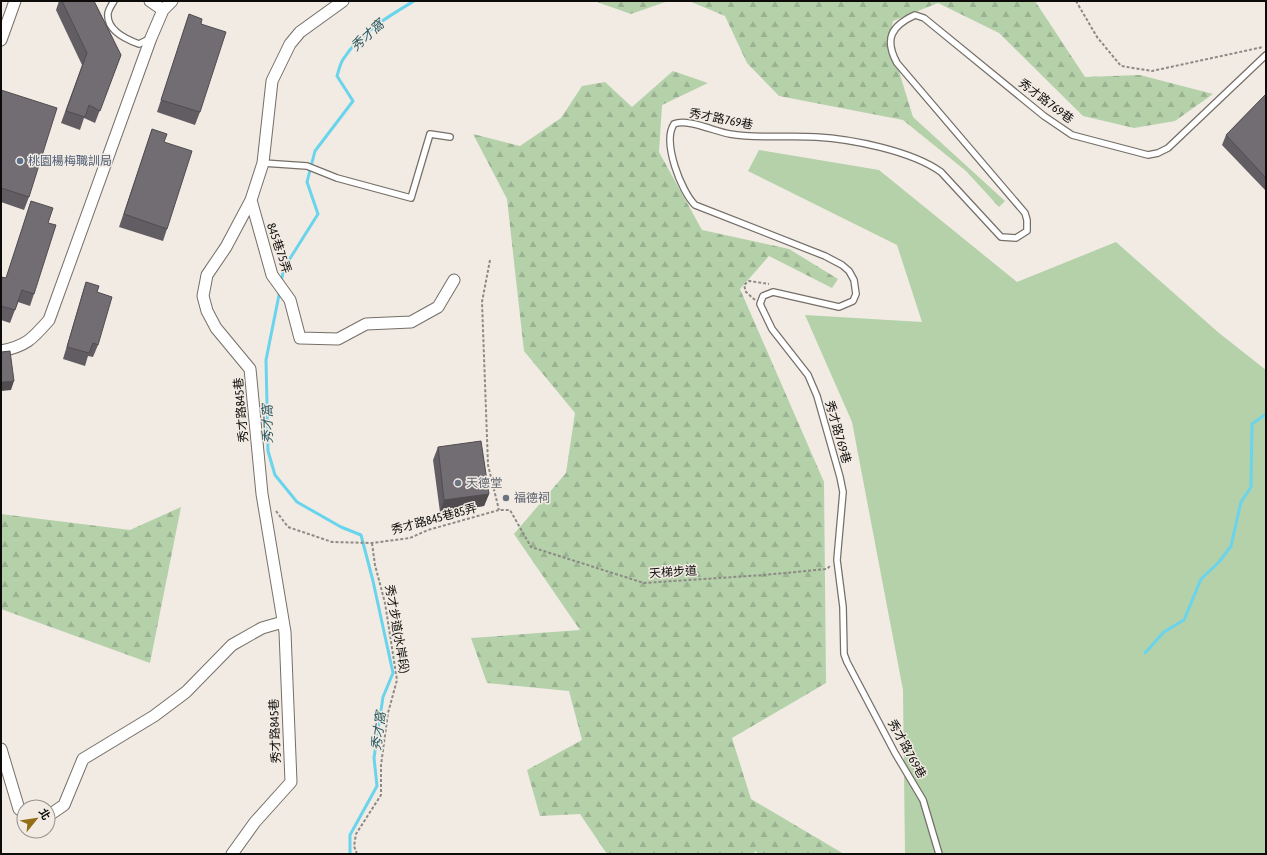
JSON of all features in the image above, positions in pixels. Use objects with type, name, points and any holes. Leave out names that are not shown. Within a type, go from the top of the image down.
[{"type":"street","points":[[1,40],[15,1]]},
{"type":"street","points":[[150,1],[163,10]]},
{"type":"street","points":[[1,351],[13,349],[32,340],[49,320],[151,38],[163,10],[172,1]]},
{"type":"street","name":"秀才路845巷","points":[[232,854],[255,822],[291,782],[283,622],[262,494],[250,369],[216,328],[207,310],[203,296],[207,275],[226,247],[251,200],[263,163],[272,81],[290,44],[300,32],[343,1]]},
{"type":"street","name":"845巷75弄","points":[[251,200],[272,275],[290,300],[300,338],[338,339],[366,324],[411,322],[438,307],[454,280]]},
{"type":"street","points":[[56,810],[64,805],[83,759],[154,716],[180,697],[232,645],[262,628],[283,622]]},
{"type":"street","points":[[1,749],[16,800]]},
{"type":"lane","points":[[114,1],[108,13],[110,26],[124,39],[139,44],[151,38]]},
{"type":"lane","name":"秀才路769巷","points":[[939,854],[923,800],[895,753],[844,654],[843,607],[837,560],[843,492],[817,396],[808,375],[772,329],[760,304],[763,296],[773,292],[839,307],[846,306],[853,301],[856,294],[854,280],[848,271],[825,256],[695,205],[685,192],[671,149],[669,137],[674,124],[684,123],[730,134],[756,137],[817,137],[894,150],[934,167],[941,172],[1001,236],[1016,238],[1027,231],[1027,220],[1025,213],[902,71],[894,58],[890,46],[891,38],[894,28],[899,24],[915,15],[924,18],[1044,116],[1072,135],[1148,155],[1158,153],[1168,148],[1266,56]]},
{"type":"lane","points":[[263,163],[307,166],[337,178],[411,198],[430,134],[450,137]]},
{"type":"path","points":[[1076,1],[1097,37],[1121,66],[1152,71],[1266,46]]},
{"type":"path","points":[[490,260],[482,302],[487,450],[488,465],[499,510]]},
{"type":"path","name":"秀才路845巷85弄","points":[[275,510],[288,527],[332,542],[372,543],[410,538],[428,530],[499,510],[510,510]]},
{"type":"path","name":"天梯步道","points":[[510,510],[531,547],[644,583],[827,569],[837,560]]},
{"type":"path","name":"秀才步道(水岸段)","points":[[357,854],[354,846],[356,834],[381,795],[381,765],[388,713],[397,680],[385,603],[375,565],[372,543]]},
{"type":"green space","points":[[594,1],[668,1],[631,14]]},
{"type":"green space","points":[[689,1],[1035,1],[1085,77],[1140,75],[1213,94],[1175,121],[1134,128],[1083,116],[999,33],[938,3],[893,21],[889,39],[913,117],[1005,201],[999,207],[966,171],[903,120],[779,96],[747,63],[725,16]]},
{"type":"green space","points":[[673,71],[708,83],[662,105],[659,152],[702,230],[789,249],[838,279],[832,288],[769,256],[740,289],[824,482],[826,683],[732,738],[751,799],[844,854],[758,854],[756,851],[752,854],[607,854],[580,814],[540,816],[527,770],[582,740],[569,691],[487,683],[471,638],[580,630],[514,534],[566,473],[575,413],[524,351],[507,199],[473,134],[520,146],[561,118],[582,86],[605,82],[632,107]]},
{"type":"green space","points":[[759,150],[879,170],[1017,282],[1116,242],[1219,333],[1266,370],[1266,854],[905,854],[903,690],[852,422],[805,315],[922,322],[897,245],[748,171]]},
{"type":"green space","points":[[181,507],[150,663],[1,609],[1,514],[130,530]]},
{"type":"building","points":[[62,1],[94,1],[121,55],[100,111],[89,105],[85,117],[66,111],[87,53]]},
{"type":"building","points":[[189,14],[202,19],[201,24],[226,32],[200,112],[161,100]]},
{"type":"building","name":"桃園楊梅職訓局","points":[[1,90],[57,108],[29,197],[1,188]]},
{"type":"building","points":[[1266,94],[1266,178],[1226,135]]},
{"type":"building","points":[[152,129],[167,134],[164,142],[192,151],[167,229],[124,214]]},
{"type":"building","points":[[31,201],[53,208],[48,223],[56,225],[34,294],[22,290],[15,310],[1,306],[1,277],[6,278]]},
{"type":"building","points":[[86,282],[99,286],[97,292],[112,297],[98,345],[93,343],[89,353],[67,347]]},
{"type":"building","points":[[10,351],[14,381],[1,382],[1,352]]},
{"type":"building","name":"天德堂","points":[[481,441],[489,494],[444,500],[438,447]]},
{"type":"waterway","name":"秀才窩","points":[[281,282],[284,268],[318,214],[307,182],[315,151],[353,101],[337,76],[342,62],[351,49],[367,33],[385,19],[414,1]]},
{"type":"waterway","name":"秀才窩","points":[[280,290],[266,360],[268,451],[275,475],[297,502],[341,527],[361,535],[373,581],[393,673],[383,697],[374,758],[377,786],[350,835],[350,854]]},
{"type":"waterway","points":[[1145,653],[1164,632],[1184,620],[1201,579],[1219,562],[1231,546],[1241,502],[1251,487],[1252,424],[1266,414]]},
{"type":"place","name":"桃園楊梅職訓局","points":[[20,161]]},
{"type":"place","name":"天德堂","points":[[458,483]]},
{"type":"place","name":"福德祠","points":[[506,498]]}]
